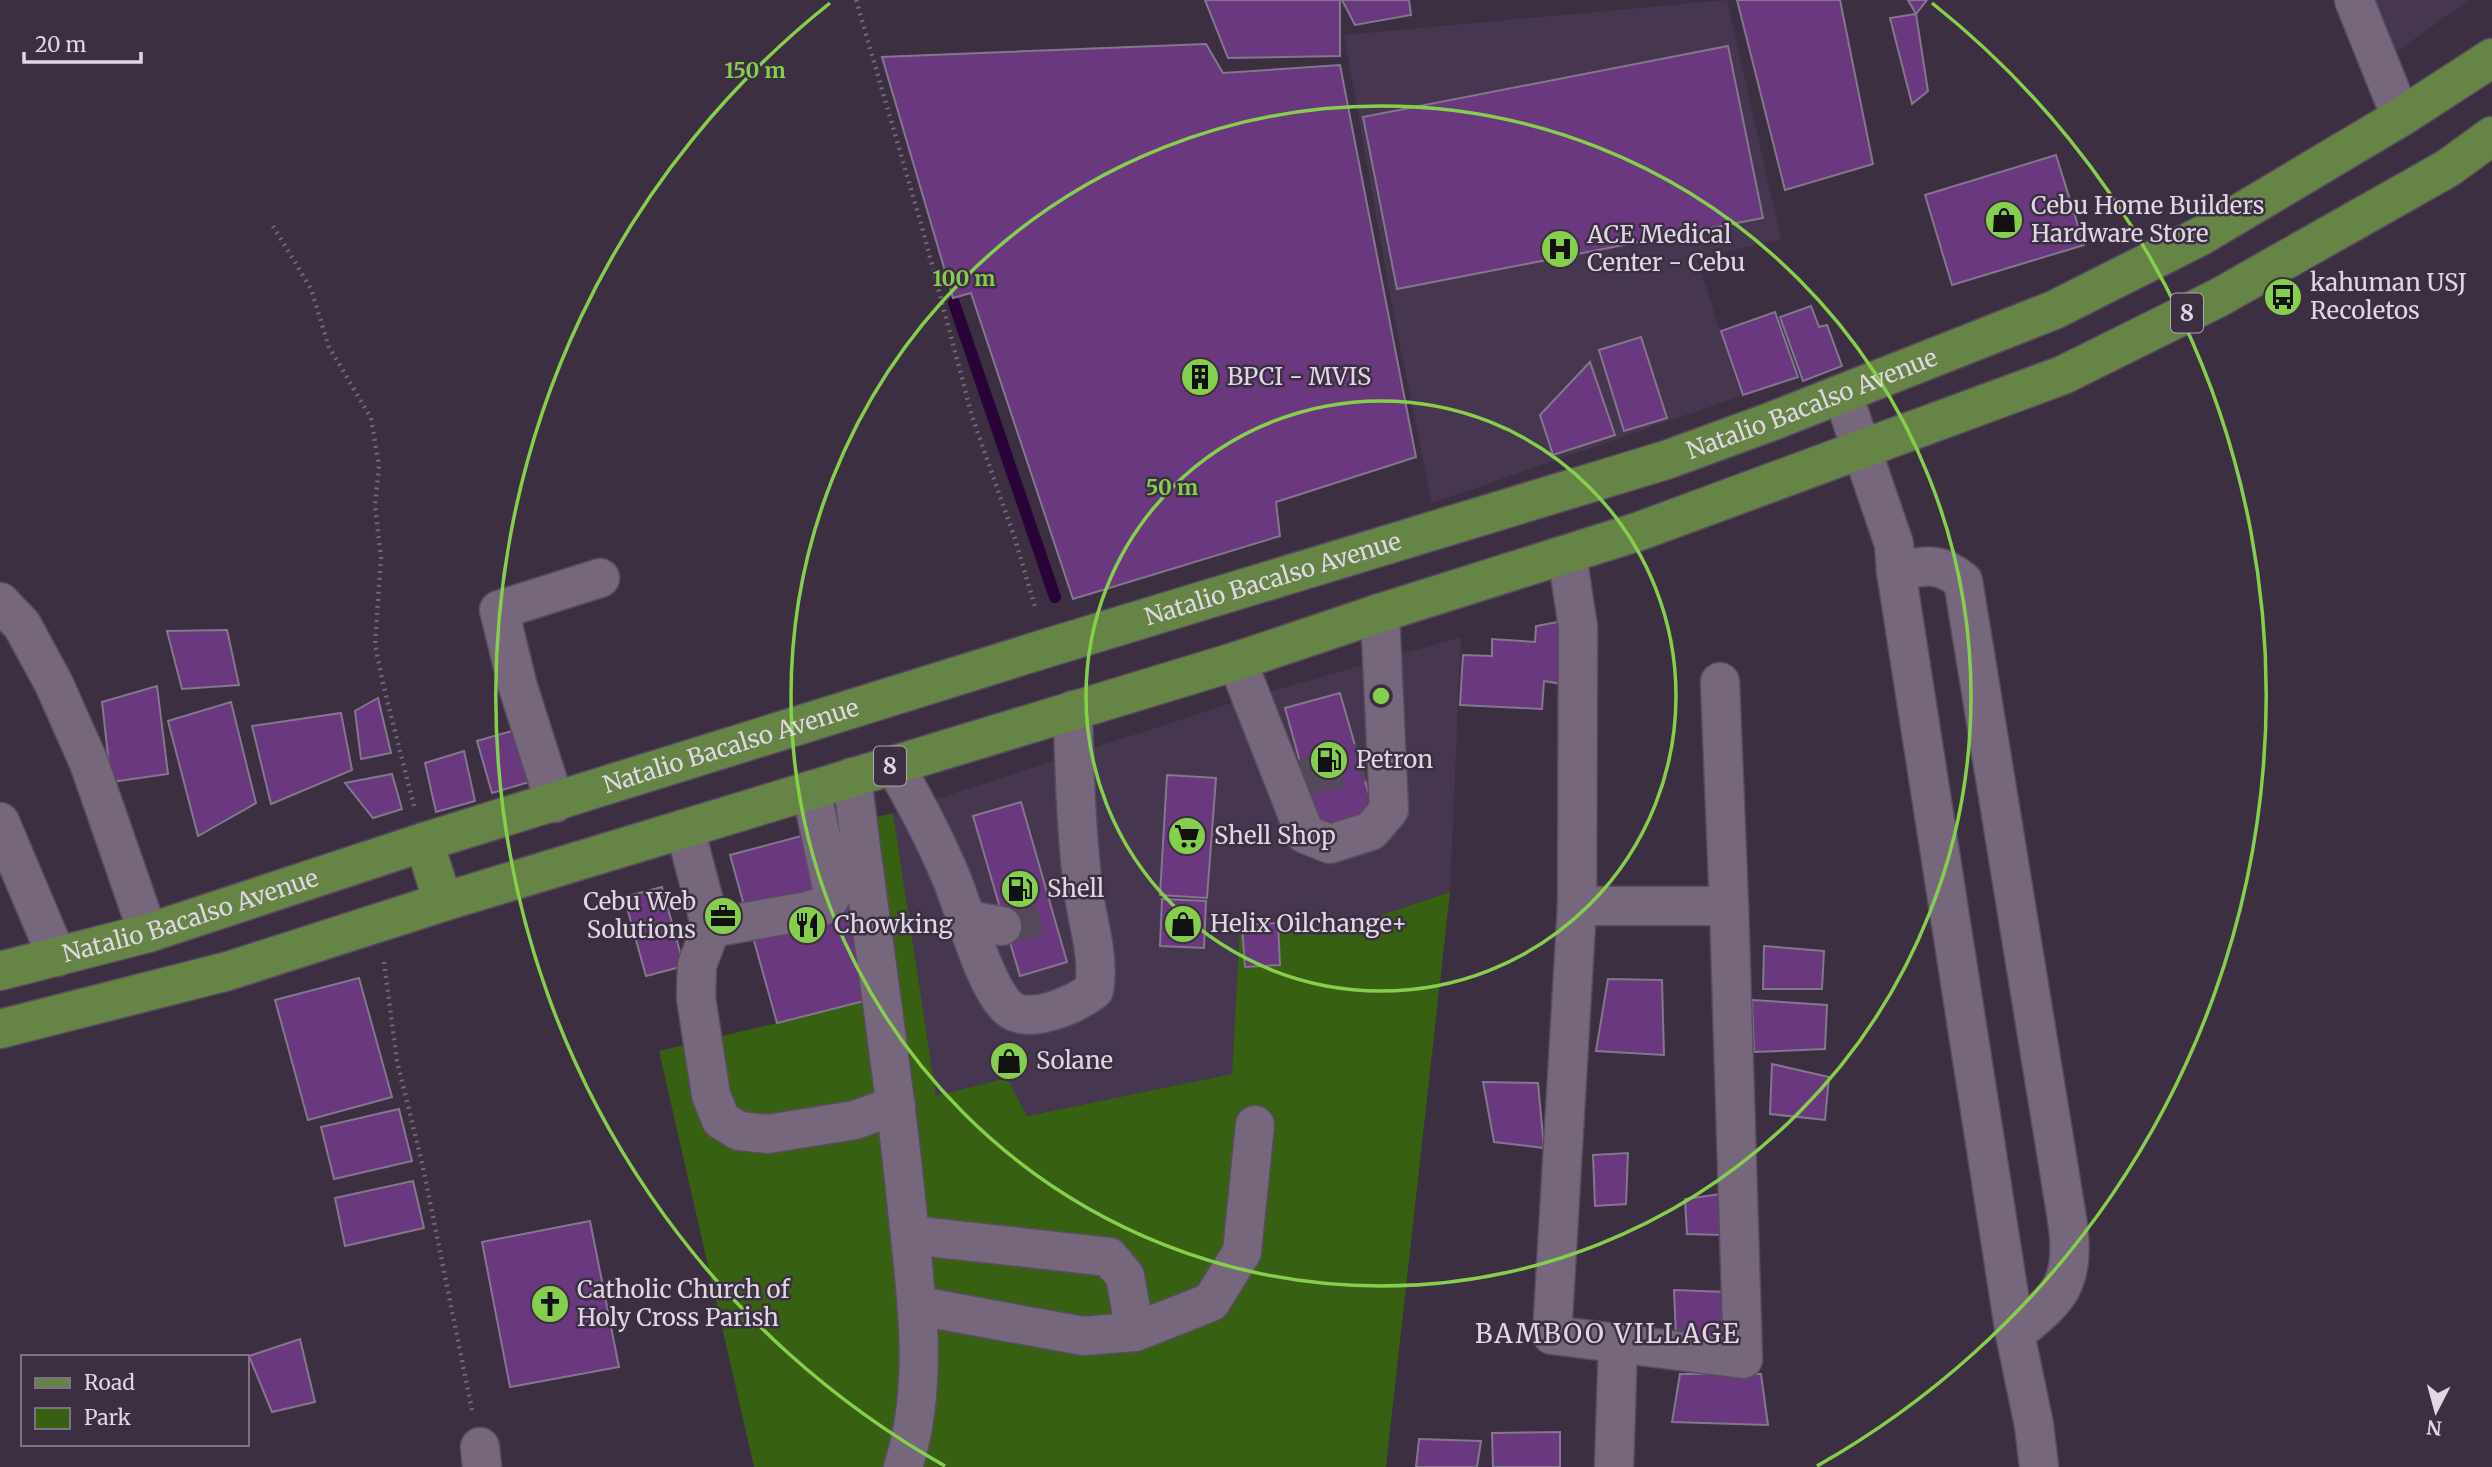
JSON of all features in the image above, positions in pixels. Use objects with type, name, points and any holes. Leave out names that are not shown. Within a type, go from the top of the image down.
[{"type":"main road","name":"Natalio Bacalso Avenue","points":[[0,971],[148,933],[424,842],[1047,648],[1666,460],[1843,395],[2054,310],[2201,236],[2401,117],[2492,58]]},
{"type":"main road","name":"8","points":[[0,1029],[228,971],[443,902],[1237,661],[1380,612],[1567,555],[1863,450],[2063,374],[2206,304],[2448,167],[2492,136]]},
{"type":"main road","points":[[424,842],[443,902]]},
{"type":"street","points":[[2354,0],[2401,117]]},
{"type":"street","points":[[1843,395],[1894,544],[1896,571],[2015,1334],[2034,1425],[2039,1467]]},
{"type":"street","points":[[1567,555],[1578,627],[1577,906],[1552,1335],[1743,1359],[1720,682]]},
{"type":"street","points":[[1896,571],[1929,566],[1948,569],[1963,581],[2061,1182],[2070,1246],[2068,1268],[2059,1292],[2015,1334]]},
{"type":"street","points":[[555,803],[519,687],[499,610],[600,578]]},
{"type":"street","points":[[0,602],[22,625],[54,684],[89,763],[148,933]]},
{"type":"street","points":[[1237,661],[1291,774],[1305,834],[1330,844],[1371,831],[1389,810],[1373,753],[1380,612]]},
{"type":"street","points":[[894,765],[984,923],[994,991],[1010,1010],[1028,1017],[1079,1002],[1094,990],[1098,971],[1070,901],[1074,805],[1073,709]]},
{"type":"street","points":[[852,777],[865,889],[897,1105],[919,1306],[918,1403],[911,1443],[903,1467]]},
{"type":"street","points":[[711,928],[808,911],[826,905],[833,893],[811,790]]},
{"type":"street","points":[[0,822],[57,957]]},
{"type":"street","points":[[685,829],[711,928],[697,965],[696,998],[711,1095],[721,1120],[739,1131],[768,1134],[855,1120],[897,1105]]},
{"type":"street","points":[[1577,906],[1729,906]]},
{"type":"street","points":[[919,1306],[1083,1336],[1135,1332],[1210,1302],[1242,1252],[1255,1125]]},
{"type":"street","points":[[910,1235],[1109,1257],[1125,1276],[1135,1332]]},
{"type":"street","points":[[1614,1467],[1618,1343]]},
{"type":"path","points":[[856,0],[922,227],[972,416],[1015,539],[1047,648]]},
{"type":"path","points":[[272,226],[311,289],[329,347],[371,418],[379,466],[375,505],[381,558],[375,644],[424,842]]},
{"type":"path","points":[[379,923],[397,1061],[423,1167],[481,1457]]},
{"type":"shaded area","name":"ACE Medical Center - Cebu","points":[[1727,0],[1781,239],[1697,259],[1741,396],[1432,503],[1394,317],[1344,35]]},
{"type":"shaded area","points":[[2367,0],[2469,0],[2389,57]]},
{"type":"shaded area","points":[[1461,637],[1450,892],[1322,935],[1240,927],[1232,1074],[1027,1116],[1006,1078],[936,1097],[893,813],[1247,698]]},
{"type":"green space","points":[[893,813],[936,1096],[1007,1078],[1027,1116],[1232,1074],[1240,927],[1322,935],[1450,892],[1386,1467],[754,1467],[659,1051],[777,1023],[730,855]]},
{"type":"building","points":[[1205,0],[1340,0],[1340,56],[1228,58]]},
{"type":"building","points":[[1342,0],[1409,0],[1411,15],[1355,25]]},
{"type":"building","points":[[1737,0],[1840,0],[1873,164],[1785,190]]},
{"type":"building","points":[[1908,0],[1927,0],[1916,14]]},
{"type":"building","points":[[1916,14],[1928,91],[1912,104],[1890,18]]},
{"type":"building","name":"BPCI - MVIS","points":[[1206,44],[1223,73],[1340,65],[1416,457],[1276,502],[1280,536],[1073,599],[971,293],[953,298],[882,57]]},
{"type":"building","points":[[1728,46],[1763,218],[1397,289],[1363,117]]},
{"type":"building","name":"Cebu Home Builders Hardware Store","points":[[2056,155],[2084,245],[1952,285],[1925,195]]},
{"type":"building","points":[[1811,306],[1819,327],[1827,325],[1842,366],[1803,381],[1780,317]]},
{"type":"building","points":[[1775,312],[1798,377],[1743,395],[1721,331]]},
{"type":"building","points":[[1641,337],[1667,418],[1624,431],[1599,350]]},
{"type":"building","points":[[1590,362],[1615,435],[1553,455],[1540,415]]},
{"type":"building","points":[[1563,621],[1567,685],[1544,681],[1542,709],[1460,705],[1463,655],[1492,656],[1492,639],[1535,642],[1536,626]]},
{"type":"building","points":[[227,630],[239,685],[182,689],[167,631]]},
{"type":"building","points":[[157,686],[168,774],[111,782],[102,702]]},
{"type":"building","name":"Petron","points":[[1340,693],[1374,812],[1318,827],[1285,708]]},
{"type":"building","points":[[378,698],[391,753],[361,759],[355,711]]},
{"type":"building","points":[[231,702],[256,803],[198,836],[168,721]]},
{"type":"building","points":[[341,713],[352,770],[271,804],[252,726]]},
{"type":"building","points":[[519,729],[533,781],[492,793],[477,741]]},
{"type":"building","points":[[464,751],[475,801],[436,812],[425,763]]},
{"type":"building","points":[[392,774],[402,809],[373,818],[345,783]]},
{"type":"building","name":"Shell Shop","points":[[1167,775],[1216,778],[1207,898],[1160,895]]},
{"type":"building","name":"Shell","points":[[1021,802],[1067,962],[1020,976],[973,816]]},
{"type":"building","name":"Chowking","points":[[835,827],[884,996],[777,1023],[730,855]]},
{"type":"building","points":[[662,887],[684,966],[646,976],[624,897]]},
{"type":"building","name":"Helix Oilchange+","points":[[1162,899],[1206,901],[1204,948],[1160,946]]},
{"type":"building","points":[[1278,923],[1280,965],[1245,967],[1242,925]]},
{"type":"building","points":[[1764,946],[1824,951],[1822,989],[1763,989]]},
{"type":"building","points":[[359,978],[392,1097],[308,1120],[275,1000]]},
{"type":"building","points":[[1608,979],[1662,980],[1664,1055],[1596,1051]]},
{"type":"building","points":[[1752,1000],[1827,1005],[1825,1049],[1754,1052]]},
{"type":"building","points":[[1772,1064],[1829,1077],[1825,1120],[1770,1114]]},
{"type":"building","points":[[1483,1082],[1538,1083],[1544,1148],[1494,1142]]},
{"type":"building","points":[[399,1109],[412,1161],[334,1179],[321,1127]]},
{"type":"building","points":[[1628,1153],[1626,1204],[1595,1206],[1593,1155]]},
{"type":"building","points":[[413,1181],[424,1228],[345,1246],[335,1198]]},
{"type":"building","points":[[1721,1194],[1722,1235],[1687,1234],[1685,1199]]},
{"type":"building","name":"Catholic Church of Holy Cross Parish","points":[[590,1221],[619,1367],[510,1387],[482,1242]]},
{"type":"building","points":[[1674,1290],[1727,1292],[1729,1337],[1676,1338]]},
{"type":"building","points":[[300,1339],[315,1402],[272,1412],[249,1356]]},
{"type":"building","points":[[1680,1374],[1761,1374],[1768,1425],[1672,1422]]},
{"type":"building","points":[[1560,1432],[1560,1467],[1493,1467],[1492,1433]]},
{"type":"building","points":[[1419,1439],[1481,1441],[1477,1467],[1416,1467]]},
{"type":"waterway","points":[[954,303],[1055,597]]},
{"type":"tunnel","points":[[1303,778],[1361,762]]},
{"type":"tunnel","points":[[1002,926],[1057,911]]},
{"type":"place","name":"Cebu Home Builders Hardware Store","points":[[2004,220]]},
{"type":"place","name":"ACE Medical Center - Cebu","points":[[1560,249]]},
{"type":"place","name":"kahuman USJ Recoletos","points":[[2283,297]]},
{"type":"place","name":"BPCI - MVIS","points":[[1200,377]]},
{"type":"place","name":"Petron","points":[[1329,760]]},
{"type":"place","name":"Shell Shop","points":[[1187,836]]},
{"type":"place","name":"Shell","points":[[1020,889]]},
{"type":"place","name":"Cebu Web Solutions","points":[[723,916]]},
{"type":"place","name":"Helix Oilchange+","points":[[1183,924]]},
{"type":"place","name":"Chowking","points":[[807,925]]},
{"type":"place","name":"Solane","points":[[1009,1061]]},
{"type":"place","name":"Catholic Church of Holy Cross Parish","points":[[550,1304]]},
{"type":"district","name":"BAMBOO VILLAGE","points":[[1608,1334]]}]
